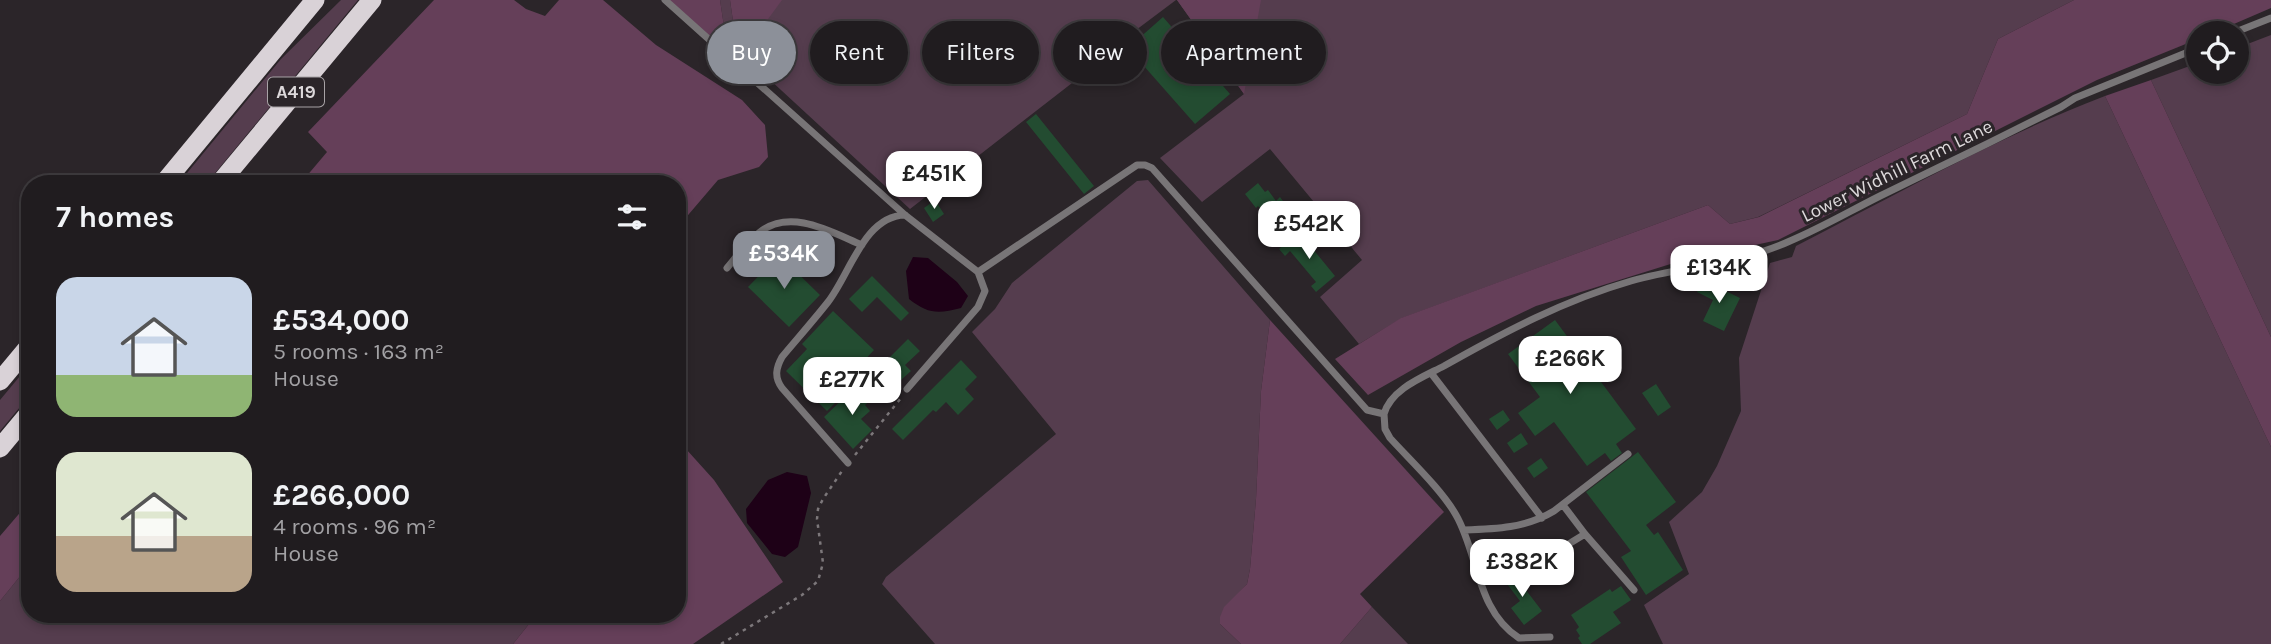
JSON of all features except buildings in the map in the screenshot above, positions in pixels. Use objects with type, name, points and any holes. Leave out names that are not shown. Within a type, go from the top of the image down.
[{"type":"highway","name":"A419","points":[[170,175],[316,0]]},
{"type":"highway","name":"A419","points":[[226,175],[372,0]]},
{"type":"highway","points":[[0,381],[21,356]]},
{"type":"highway","points":[[0,448],[21,423]]},
{"type":"lane","points":[[665,0],[905,215],[978,272],[985,291],[978,307],[907,389]]},
{"type":"lane","points":[[2249,27],[2271,18]]},
{"type":"lane","name":"Lower Widhill Farm Lane","points":[[1384,414],[1391,400],[1403,388],[1539,315],[1598,291],[1667,272],[1734,261],[1788,242],[2075,98],[2186,53]]},
{"type":"lane","points":[[978,272],[1137,165],[1152,168],[1367,410],[1384,414],[1385,429],[1390,438],[1455,512],[1492,610],[1512,634],[1525,639],[1550,637]]},
{"type":"lane","points":[[848,463],[782,388],[778,382],[776,367],[830,300],[862,245],[884,220],[893,215],[905,215]]},
{"type":"lane","points":[[727,268],[761,230],[784,222],[809,224],[862,245]]},
{"type":"lane","points":[[1431,373],[1542,519]]},
{"type":"lane","points":[[1464,530],[1511,527],[1542,519],[1628,454]]},
{"type":"lane","points":[[1563,505],[1633,590]]},
{"type":"lane","points":[[1477,574],[1544,559],[1585,534]]},
{"type":"path","points":[[722,644],[818,582],[822,563],[818,509],[848,463],[907,389]]},
{"type":"shaded area","points":[[341,0],[358,0],[213,175],[185,175],[281,59]]},
{"type":"shaded area","points":[[434,0],[514,0],[526,9],[545,16],[559,0],[603,0],[656,45],[707,78],[707,84],[717,84],[742,100],[765,125],[768,157],[759,167],[718,180],[686,217],[686,175],[308,175],[327,152],[308,132]]},
{"type":"shaded area","points":[[665,0],[720,0],[723,21],[707,21],[707,36]]},
{"type":"shaded area","points":[[720,0],[730,0],[733,21],[723,21]]},
{"type":"shaded area","points":[[730,0],[782,0],[767,21],[733,21]]},
{"type":"shaded area","points":[[781,0],[1176,0],[1147,22],[1053,21],[1053,84],[1071,84],[910,209],[775,84],[796,84],[796,21],[733,21]]},
{"type":"shaded area","points":[[1177,0],[2074,0],[1998,39],[1967,114],[1758,217],[1730,224],[1708,205],[1402,318],[1359,344],[1320,297],[1362,260],[1270,149],[1202,202],[1160,158],[1244,94],[1237,84],[1326,84],[1326,21],[1192,21]]},
{"type":"shaded area","points":[[1177,0],[1261,0],[1257,21],[1192,21]]},
{"type":"shaded area","points":[[2074,0],[2271,0],[2271,8],[2241,21],[2186,21],[2186,44],[2097,80],[1778,240],[1677,262],[1536,306],[1461,342],[1368,395],[1335,359],[1401,318],[1708,205],[1730,224],[1759,217],[1967,114],[1998,39]]},
{"type":"shaded area","points":[[2271,35],[2271,337],[2151,80],[2186,67],[2186,84],[2249,84],[2249,43]]},
{"type":"shaded area","points":[[2151,80],[2271,337],[2271,447],[2105,96]]},
{"type":"shaded area","points":[[1237,84],[1246,84],[1244,94]]},
{"type":"shaded area","points":[[2105,96],[2271,447],[2271,644],[1663,644],[1644,605],[1689,574],[1669,522],[1702,492],[1717,466],[1741,411],[1739,358],[1770,263],[1792,257],[1796,246],[1948,167],[2026,129]]},
{"type":"shaded area","points":[[1148,180],[1270,320],[1261,391],[1250,569],[1247,584],[1237,595],[1220,624],[1241,644],[935,644],[882,584],[886,577],[1056,434],[972,332],[995,309],[1012,283],[1137,181]]},
{"type":"shaded area","points":[[913,257],[928,258],[957,282],[968,296],[961,308],[934,311],[922,308],[909,299],[906,271]]},
{"type":"shaded area","points":[[1270,320],[1444,512],[1360,594],[1372,607],[1340,644],[1241,644],[1220,624],[1224,607],[1247,584],[1250,569],[1261,391]]},
{"type":"shaded area","points":[[21,375],[21,406],[0,431],[0,400]]},
{"type":"shaded area","points":[[686,449],[714,480],[783,582],[693,644],[513,644],[530,623],[686,623]]},
{"type":"shaded area","points":[[787,472],[807,476],[811,493],[798,547],[785,557],[772,554],[747,523],[746,509],[768,480]]},
{"type":"shaded area","points":[[21,512],[21,575],[0,601],[0,536]]},
{"type":"shaded area","points":[[21,575],[21,623],[530,623],[513,644],[0,644],[0,601]]},
{"type":"shaded area","points":[[1372,607],[1408,644],[1340,644]]}]
